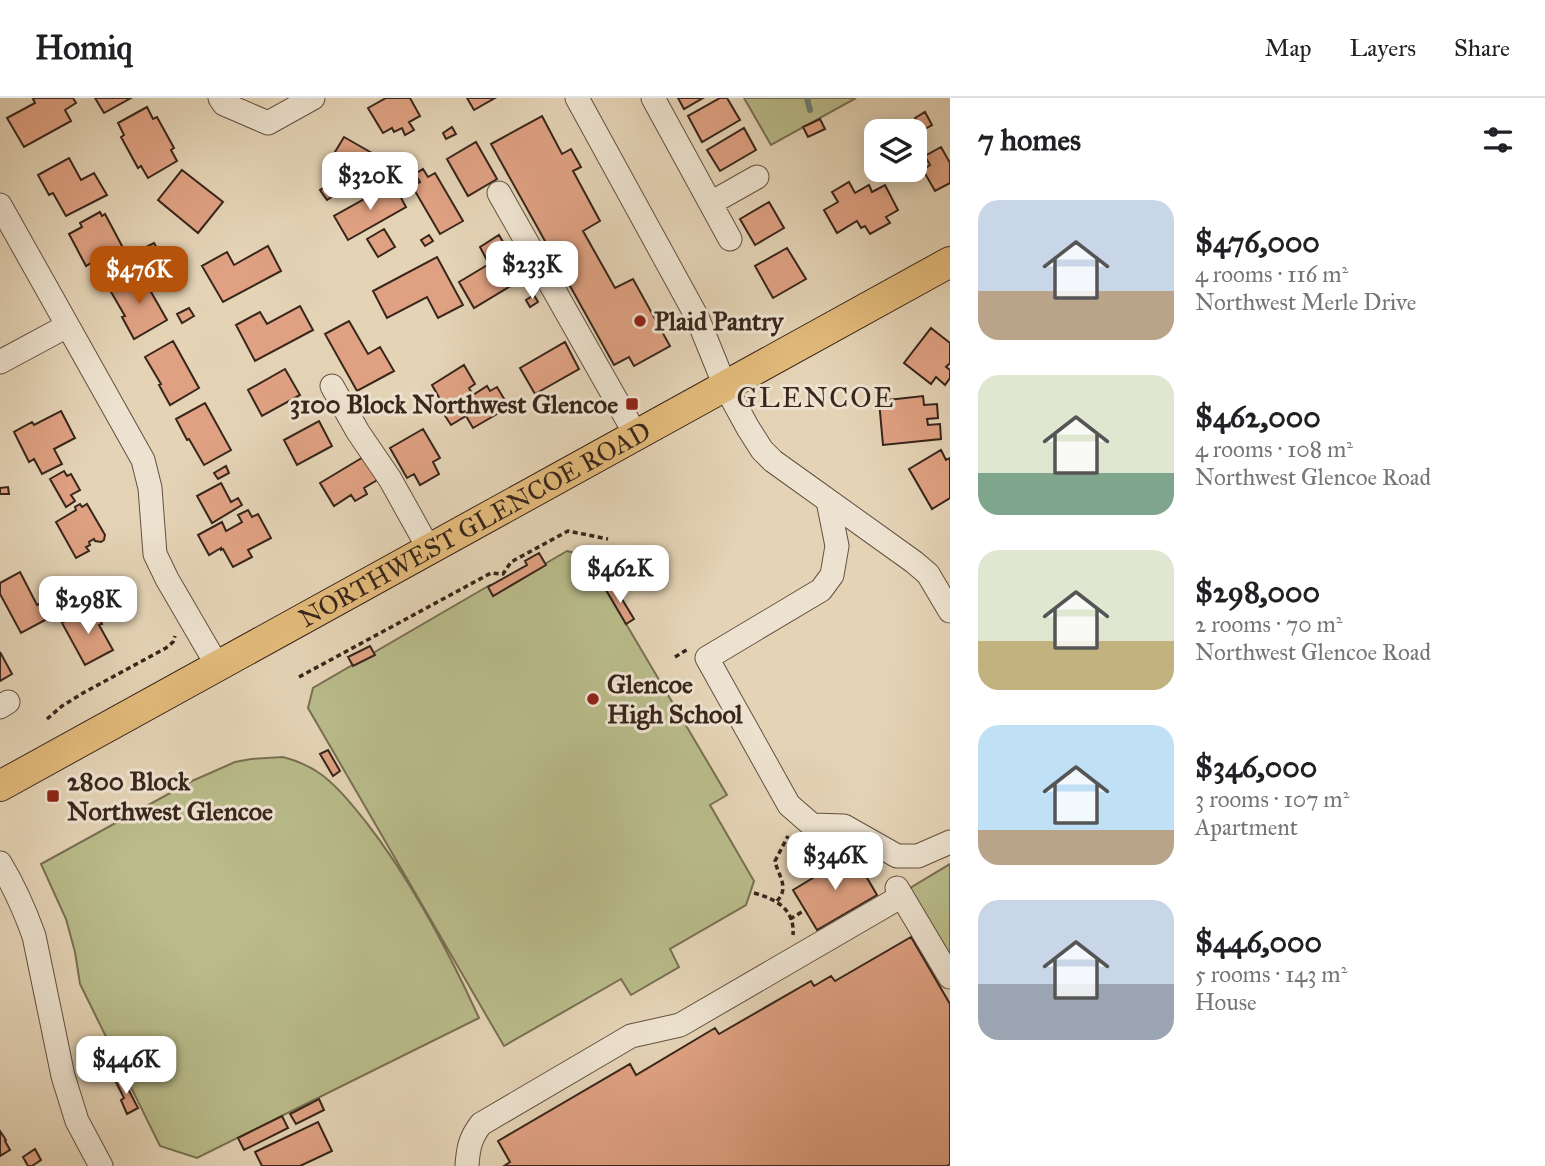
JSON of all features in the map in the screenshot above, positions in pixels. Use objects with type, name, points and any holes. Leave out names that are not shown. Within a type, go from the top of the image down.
[{"type":"main road","name":"NORTHWEST GLENCOE ROAD","points":[[0,786],[950,262]]},
{"type":"street","points":[[220,98],[224,104],[268,123],[313,98]]},
{"type":"street","points":[[577,98],[697,317],[725,386],[754,440],[773,461],[928,574],[950,611]]},
{"type":"street","points":[[653,98],[730,239]]},
{"type":"street","points":[[711,203],[757,177]]},
{"type":"street","points":[[499,193],[636,435]]},
{"type":"street","points":[[0,205],[143,460],[150,488],[155,554],[217,665]]},
{"type":"street","points":[[0,362],[67,326]]},
{"type":"street","points":[[332,386],[429,549]]},
{"type":"street","points":[[828,501],[837,546],[832,575],[821,590],[707,658],[789,805],[811,825],[844,826],[897,856],[918,856],[950,842]]},
{"type":"street","points":[[0,863],[16,891],[34,936],[69,1099],[77,1121],[102,1166]]},
{"type":"street","points":[[467,1166],[471,1137],[481,1124],[631,1036],[680,1025],[800,955],[899,892],[950,977]]},
{"type":"path","points":[[299,677],[491,573],[503,574],[511,562],[568,531],[608,538]]},
{"type":"path","points":[[47,719],[83,692],[166,648],[173,642],[176,634]]},
{"type":"path","points":[[675,657],[691,648]]},
{"type":"path","points":[[778,901],[784,887],[775,861],[788,836]]},
{"type":"path","points":[[754,893],[778,901],[793,926],[793,943],[800,955]]},
{"type":"path","points":[[790,919],[805,910]]},
{"type":"green space","points":[[744,98],[856,98],[771,145]]},
{"type":"green space","points":[[567,551],[586,556],[727,795],[710,805],[754,881],[746,905],[670,949],[679,967],[631,995],[621,979],[504,1046],[308,708],[313,688],[490,585],[495,593]]},
{"type":"green space","points":[[283,757],[304,764],[322,775],[340,791],[366,822],[399,868],[428,917],[479,1018],[197,1158],[160,1146],[80,984],[66,919],[41,864],[192,781],[235,762]]},
{"type":"green space","points":[[950,864],[950,967],[905,891]]},
{"type":"building","points":[[73,98],[76,103],[65,110],[71,121],[24,147],[7,118],[35,103],[33,99]]},
{"type":"building","points":[[95,98],[131,98],[104,113]]},
{"type":"building","points":[[386,98],[410,98],[420,116],[409,122],[414,130],[405,135],[402,128],[394,132],[392,128],[383,133],[368,108]]},
{"type":"building","points":[[467,98],[495,98],[474,110]]},
{"type":"building","points":[[678,98],[703,98],[684,109]]},
{"type":"building","points":[[720,98],[727,98],[740,120],[702,142],[688,116]]},
{"type":"building","points":[[147,107],[153,119],[157,117],[174,148],[171,150],[177,161],[148,178],[141,166],[138,168],[121,137],[124,135],[118,123]]},
{"type":"building","points":[[925,112],[932,125],[927,128],[927,119],[915,118]]},
{"type":"building","points":[[542,116],[562,154],[571,149],[581,167],[573,171],[600,221],[583,231],[615,288],[633,279],[670,346],[634,366],[629,357],[614,365],[491,144]]},
{"type":"building","points":[[820,119],[825,129],[808,137],[803,127]]},
{"type":"building","points":[[452,127],[456,134],[446,139],[443,133]]},
{"type":"building","points":[[744,128],[756,150],[720,171],[707,150]]},
{"type":"building","points":[[344,137],[372,153],[351,188],[323,172]]},
{"type":"building","points":[[476,142],[497,179],[468,196],[447,159]]},
{"type":"building","points":[[941,147],[950,163],[950,183],[935,191],[927,177],[927,167],[930,165],[927,155]]},
{"type":"building","points":[[69,158],[81,180],[94,173],[107,195],[66,216],[53,193],[49,195],[38,175]]},
{"type":"building","points":[[423,169],[428,177],[435,173],[463,221],[440,234],[412,186],[420,182],[415,174]]},
{"type":"building","points":[[182,170],[223,202],[198,233],[158,200]]},
{"type":"building","points":[[849,182],[855,193],[869,185],[872,192],[885,185],[898,210],[886,217],[890,223],[870,234],[865,226],[861,228],[857,221],[837,233],[824,210],[838,202],[832,192]]},
{"type":"building","points":[[393,183],[406,207],[348,240],[334,216]]},
{"type":"building","points":[[328,185],[335,195],[327,200],[320,190]]},
{"type":"building","points":[[769,202],[784,228],[755,245],[740,219]]},
{"type":"building","points":[[100,212],[102,216],[105,214],[130,261],[99,278],[91,263],[86,266],[69,234],[82,227],[80,223]]},
{"type":"building","points":[[384,229],[395,247],[378,257],[367,239]]},
{"type":"building","points":[[429,235],[433,241],[425,246],[421,240]]},
{"type":"building","points":[[499,235],[510,254],[515,251],[522,264],[517,267],[524,278],[474,308],[459,282],[489,264],[480,247]]},
{"type":"building","points":[[154,243],[159,252],[147,258],[142,249]]},
{"type":"building","points":[[268,246],[281,271],[223,302],[202,266],[227,252],[234,265]]},
{"type":"building","points":[[787,248],[806,279],[773,298],[755,266]]},
{"type":"building","points":[[437,257],[463,305],[438,318],[427,297],[387,318],[373,291]]},
{"type":"building","points":[[145,273],[155,290],[151,292],[167,320],[134,339],[111,292]]},
{"type":"building","points":[[534,295],[538,302],[530,307],[526,300]]},
{"type":"building","points":[[300,306],[313,330],[255,361],[236,325],[260,312],[267,324]]},
{"type":"building","points":[[189,308],[194,316],[182,323],[177,314]]},
{"type":"building","points":[[349,321],[368,354],[380,347],[394,371],[357,391],[325,334]]},
{"type":"building","points":[[931,328],[950,343],[950,363],[946,367],[950,370],[950,378],[945,385],[936,377],[931,384],[904,363]]},
{"type":"building","points":[[173,341],[199,388],[170,405],[145,357]]},
{"type":"building","points":[[565,342],[579,369],[535,394],[520,368]]},
{"type":"building","points":[[464,365],[475,384],[469,388],[473,395],[487,386],[490,391],[497,387],[509,407],[473,428],[466,416],[451,425],[440,408],[444,406],[432,385]]},
{"type":"building","points":[[285,369],[300,395],[262,416],[248,390]]},
{"type":"building","points":[[923,396],[924,405],[937,404],[938,418],[927,419],[928,425],[940,424],[941,439],[883,445],[879,401]]},
{"type":"building","points":[[205,403],[231,450],[204,465],[176,419]]},
{"type":"building","points":[[61,411],[75,438],[54,449],[62,464],[42,474],[34,459],[29,462],[14,432]]},
{"type":"building","points":[[319,421],[332,446],[297,465],[284,440]]},
{"type":"building","points":[[423,429],[440,458],[433,462],[439,474],[420,485],[414,474],[407,478],[390,448]]},
{"type":"building","points":[[941,450],[946,460],[950,458],[950,498],[932,509],[909,469]]},
{"type":"building","points":[[365,456],[379,479],[364,488],[367,494],[355,501],[351,495],[334,506],[320,483]]},
{"type":"building","points":[[226,466],[229,473],[218,479],[214,473]]},
{"type":"building","points":[[64,471],[67,476],[71,474],[80,490],[71,495],[75,501],[66,507],[50,479]]},
{"type":"building","points":[[221,483],[231,502],[238,498],[242,505],[212,523],[197,496]]},
{"type":"building","points":[[8,487],[9,494],[0,494],[0,488]]},
{"type":"building","points":[[80,504],[82,507],[87,504],[105,535],[101,542],[94,539],[89,542],[90,545],[86,547],[89,551],[76,558],[56,522],[76,510],[75,507]]},
{"type":"building","points":[[248,510],[252,517],[258,514],[271,538],[248,550],[252,557],[233,567],[221,548],[209,555],[198,535],[222,522],[226,531],[242,522],[238,515]]},
{"type":"building","points":[[539,553],[546,565],[493,596],[488,587],[527,565],[525,561]]},
{"type":"building","points":[[20,572],[47,619],[21,633],[0,594],[0,583]]},
{"type":"building","points":[[614,586],[634,619],[626,624],[606,590]]},
{"type":"building","points":[[71,598],[77,607],[65,615],[59,605]]},
{"type":"building","points":[[92,606],[113,650],[85,665],[62,623]]},
{"type":"building","points":[[370,646],[375,655],[353,666],[348,657]]},
{"type":"building","points":[[0,652],[12,674],[0,681]]},
{"type":"building","points":[[328,750],[340,771],[333,776],[320,754]]},
{"type":"building","points":[[853,854],[877,895],[817,930],[793,890]]},
{"type":"building","points":[[911,937],[950,1004],[950,1164],[947,1166],[504,1166],[510,1162],[498,1141],[630,1064],[636,1075],[715,1028],[719,1034],[811,981],[814,986],[831,976],[835,981]]},
{"type":"building","points":[[121,1075],[138,1108],[127,1114],[121,1100],[124,1098],[114,1078]]},
{"type":"building","points":[[319,1099],[324,1110],[296,1124],[290,1114]]},
{"type":"building","points":[[282,1116],[288,1128],[244,1150],[238,1138]]},
{"type":"building","points":[[318,1122],[332,1151],[300,1166],[262,1166],[255,1152]]},
{"type":"building","points":[[0,1131],[10,1150],[0,1156]]},
{"type":"building","points":[[35,1149],[41,1160],[28,1166],[23,1157]]},
{"type":"waterway","points":[[807,98],[810,110]]},
{"type":"place","name":"Plaid Pantry","points":[[640,321]]},
{"type":"place","name":"3100 Block Northwest Glencoe","points":[[632,404]]},
{"type":"place","name":"Glencoe High School","points":[[593,699]]},
{"type":"place","name":"2800 Block Northwest Glencoe","points":[[53,796]]},
{"type":"district","name":"GLENCOE","points":[[816,397]]}]
